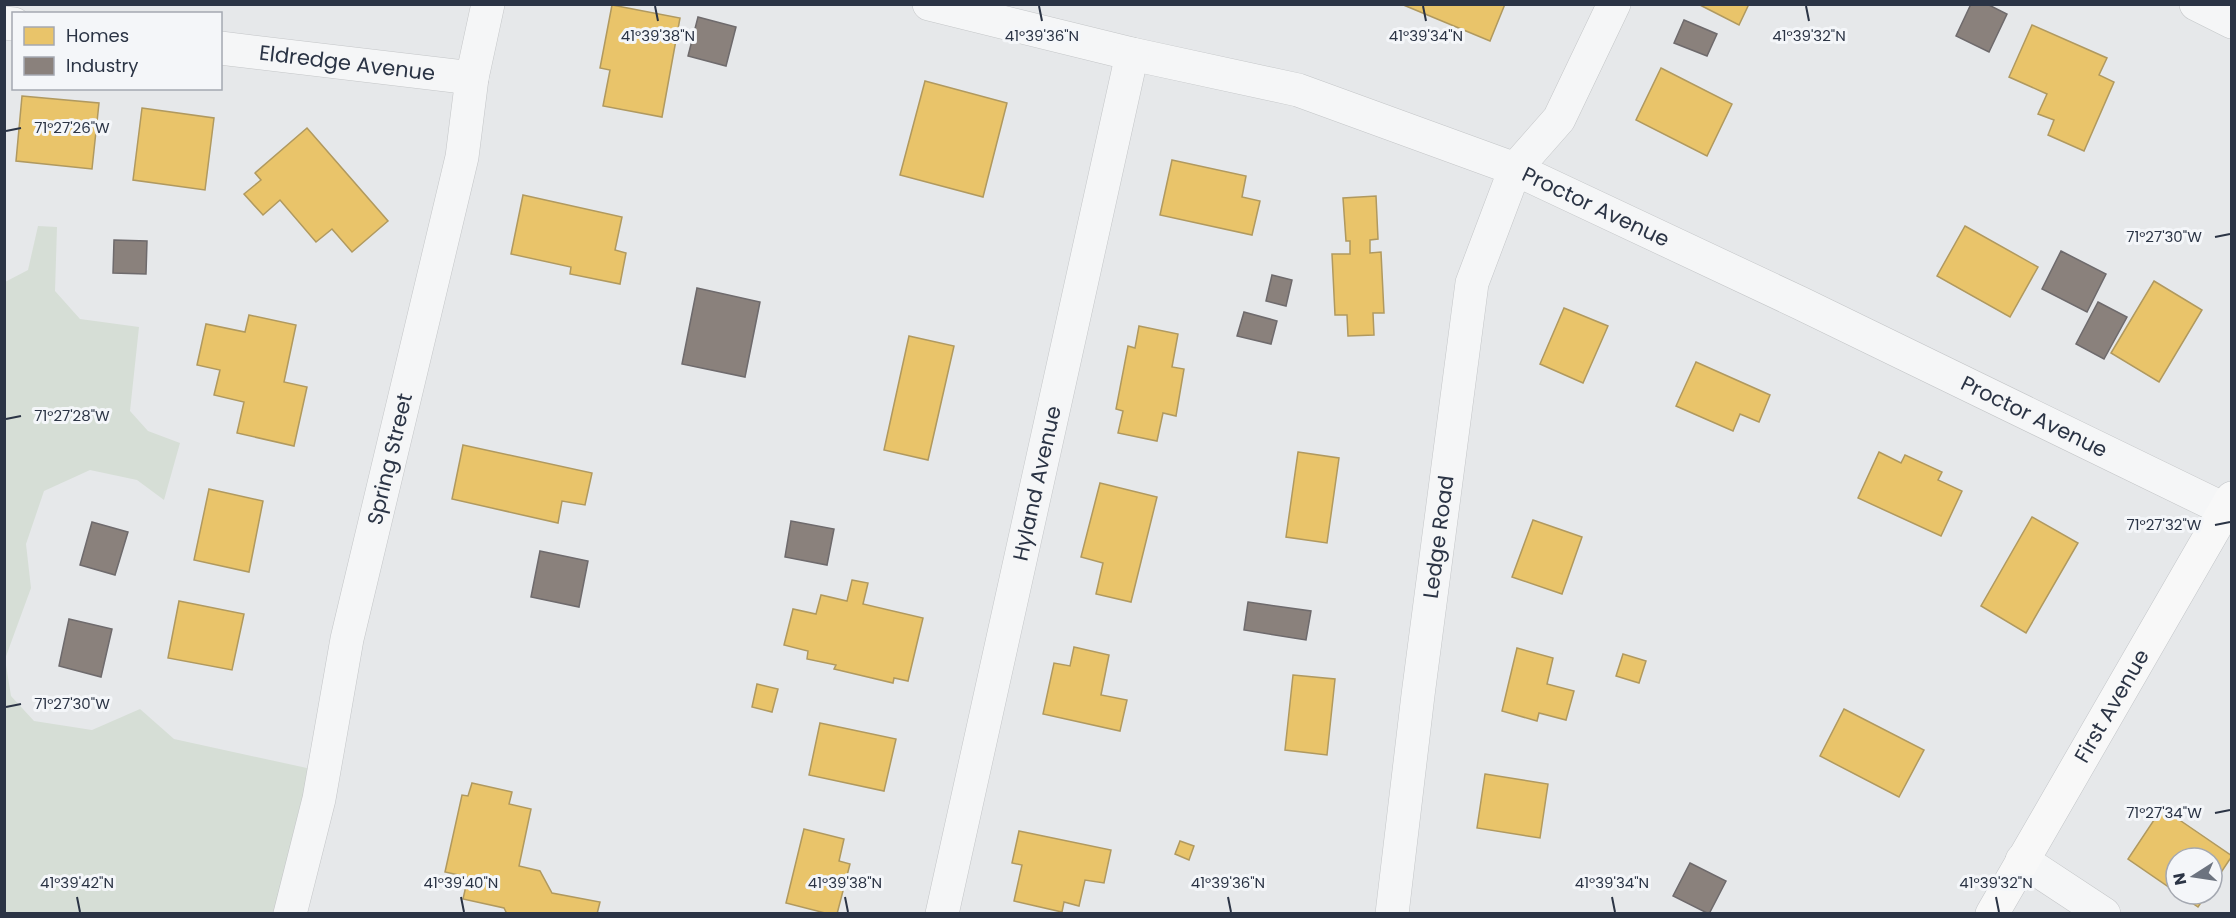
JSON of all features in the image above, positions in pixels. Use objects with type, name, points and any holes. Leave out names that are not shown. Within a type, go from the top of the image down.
[{"type":"main road","name":"First Avenue","points":[[1992,914],[2229,506]]},
{"type":"street","name":"Spring Street","points":[[290,914],[319,799],[347,639],[462,157],[472,78],[488,4]]},
{"type":"street","name":"Proctor Avenue","points":[[929,4],[1132,54],[1298,90],[1515,169],[2229,506]]},
{"type":"street","points":[[1515,169],[1559,119],[1614,4]]},
{"type":"street","points":[[2196,4],[2232,22]]},
{"type":"street","name":"Eldredge Avenue","points":[[222,48],[472,78]]},
{"type":"street","name":"Hyland Avenue","points":[[942,914],[1132,54]]},
{"type":"street","name":"Ledge Road","points":[[1392,914],[1472,283],[1515,169]]},
{"type":"street","points":[[2022,860],[2104,914]]},
{"type":"shaded area","points":[[38,226],[57,227],[55,291],[80,319],[139,327],[130,411],[148,431],[180,443],[164,500],[137,480],[90,470],[44,491],[26,544],[31,588],[5,659],[5,282],[28,270]]},
{"type":"shaded area","points":[[5,659],[11,696],[34,721],[92,730],[140,709],[174,739],[316,770],[292,913],[5,914]]},
{"type":"building: Homes","points":[[1401,4],[1505,4],[1490,41]]},
{"type":"building: Homes","points":[[1698,4],[1749,4],[1739,25]]},
{"type":"building: Homes","points":[[612,5],[680,18],[662,117],[603,106],[610,70],[600,68]]},
{"type":"building: Homes","points":[[2032,25],[2107,58],[2099,75],[2114,82],[2084,151],[2048,135],[2054,120],[2038,114],[2047,94],[2009,77]]},
{"type":"building: Homes","points":[[1661,68],[1732,104],[1707,156],[1636,120]]},
{"type":"building: Homes","points":[[925,81],[1007,103],[983,197],[900,175]]},
{"type":"building: Homes","points":[[22,96],[99,103],[92,169],[16,161]]},
{"type":"building: Homes","points":[[142,108],[214,118],[205,190],[133,180]]},
{"type":"building: Homes","points":[[307,128],[388,221],[352,252],[332,229],[316,242],[280,200],[263,215],[244,194],[261,180],[255,173]]},
{"type":"building: Homes","points":[[1172,160],[1246,176],[1242,197],[1260,201],[1252,235],[1160,215]]},
{"type":"building: Homes","points":[[523,195],[622,217],[615,250],[626,253],[620,284],[570,274],[571,267],[511,254]]},
{"type":"building: Homes","points":[[1376,196],[1378,239],[1370,240],[1370,253],[1381,252],[1384,313],[1373,313],[1374,335],[1348,336],[1347,315],[1335,315],[1332,254],[1350,254],[1350,241],[1346,241],[1343,198]]},
{"type":"building: Homes","points":[[1965,226],[2038,267],[2010,317],[1937,276]]},
{"type":"building: Homes","points":[[2154,281],[2202,310],[2159,382],[2111,353]]},
{"type":"building: Homes","points":[[1564,308],[1608,326],[1583,383],[1540,364]]},
{"type":"building: Homes","points":[[249,315],[296,325],[284,382],[307,387],[294,446],[237,433],[244,402],[214,395],[220,370],[197,365],[206,324],[245,332]]},
{"type":"building: Homes","points":[[1139,326],[1178,334],[1172,367],[1184,369],[1176,416],[1163,413],[1157,441],[1118,433],[1123,411],[1116,409],[1128,346],[1135,348]]},
{"type":"building: Homes","points":[[909,336],[954,346],[928,460],[884,450]]},
{"type":"building: Homes","points":[[1696,362],[1770,395],[1759,422],[1740,414],[1733,431],[1676,406]]},
{"type":"building: Homes","points":[[463,445],[592,473],[585,505],[562,501],[558,523],[452,499]]},
{"type":"building: Homes","points":[[1298,452],[1339,458],[1327,543],[1286,537]]},
{"type":"building: Homes","points":[[1879,452],[1901,463],[1905,455],[1942,472],[1938,480],[1962,491],[1941,536],[1858,498]]},
{"type":"building: Homes","points":[[1100,483],[1157,497],[1131,602],[1096,594],[1103,563],[1081,557]]},
{"type":"building: Homes","points":[[209,489],[263,501],[249,572],[194,560]]},
{"type":"building: Homes","points":[[2032,517],[2078,543],[2026,633],[1981,606]]},
{"type":"building: Homes","points":[[1533,520],[1582,537],[1562,594],[1512,577]]},
{"type":"building: Homes","points":[[852,580],[868,583],[863,604],[923,618],[908,681],[894,678],[893,683],[834,669],[836,665],[807,659],[808,651],[784,645],[793,609],[816,614],[821,595],[847,601]]},
{"type":"building: Homes","points":[[179,601],[244,614],[232,670],[168,658]]},
{"type":"building: Homes","points":[[1074,647],[1109,655],[1101,695],[1127,700],[1120,731],[1043,714],[1054,663],[1070,666]]},
{"type":"building: Homes","points":[[1517,648],[1553,658],[1547,684],[1574,691],[1566,720],[1539,713],[1537,721],[1502,711]]},
{"type":"building: Homes","points":[[1623,654],[1646,661],[1639,683],[1616,676]]},
{"type":"building: Homes","points":[[1293,675],[1335,679],[1327,755],[1285,750]]},
{"type":"building: Homes","points":[[757,684],[778,689],[772,712],[752,707]]},
{"type":"building: Homes","points":[[1844,709],[1924,750],[1899,797],[1820,756]]},
{"type":"building: Homes","points":[[820,723],[896,739],[884,791],[809,775]]},
{"type":"building: Homes","points":[[1485,774],[1548,784],[1540,838],[1477,828]]},
{"type":"building: Homes","points":[[472,783],[512,792],[509,804],[531,809],[519,866],[540,871],[552,893],[600,902],[597,914],[507,914],[504,908],[463,899],[468,877],[445,872],[462,795],[468,796]]},
{"type":"building: Homes","points":[[2162,808],[2217,846],[2164,846],[2164,884],[2128,859]]},
{"type":"building: Homes","points":[[804,829],[844,839],[839,861],[850,864],[837,914],[786,903]]},
{"type":"building: Homes","points":[[1019,831],[1111,850],[1104,883],[1085,880],[1079,906],[1064,902],[1062,912],[1014,901],[1022,865],[1012,863]]},
{"type":"building: Homes","points":[[1180,841],[1194,846],[1189,860],[1175,854]]},
{"type":"building: Homes","points":[[2224,851],[2232,856],[2224,868]]},
{"type":"building: Industry","points":[[1971,4],[1987,4],[2007,14],[1989,52],[1956,36]]},
{"type":"building: Industry","points":[[698,17],[736,27],[726,66],[688,56]]},
{"type":"building: Industry","points":[[1684,20],[1717,34],[1707,56],[1674,43]]},
{"type":"building: Industry","points":[[114,240],[147,241],[146,274],[113,273]]},
{"type":"building: Industry","points":[[2061,251],[2106,274],[2087,312],[2042,289]]},
{"type":"building: Industry","points":[[1272,275],[1292,280],[1286,306],[1266,301]]},
{"type":"building: Industry","points":[[697,288],[760,302],[745,377],[682,364]]},
{"type":"building: Industry","points":[[2098,302],[2127,317],[2104,359],[2076,344]]},
{"type":"building: Industry","points":[[1244,312],[1277,321],[1271,344],[1237,336]]},
{"type":"building: Industry","points":[[791,521],[834,529],[827,565],[785,557]]},
{"type":"building: Industry","points":[[92,522],[128,532],[115,575],[80,565]]},
{"type":"building: Industry","points":[[540,551],[588,561],[579,607],[531,597]]},
{"type":"building: Industry","points":[[1248,602],[1311,611],[1306,640],[1244,630]]},
{"type":"building: Industry","points":[[69,619],[112,629],[101,677],[59,666]]},
{"type":"building: Industry","points":[[1690,863],[1726,881],[1709,914],[1673,896]]}]
